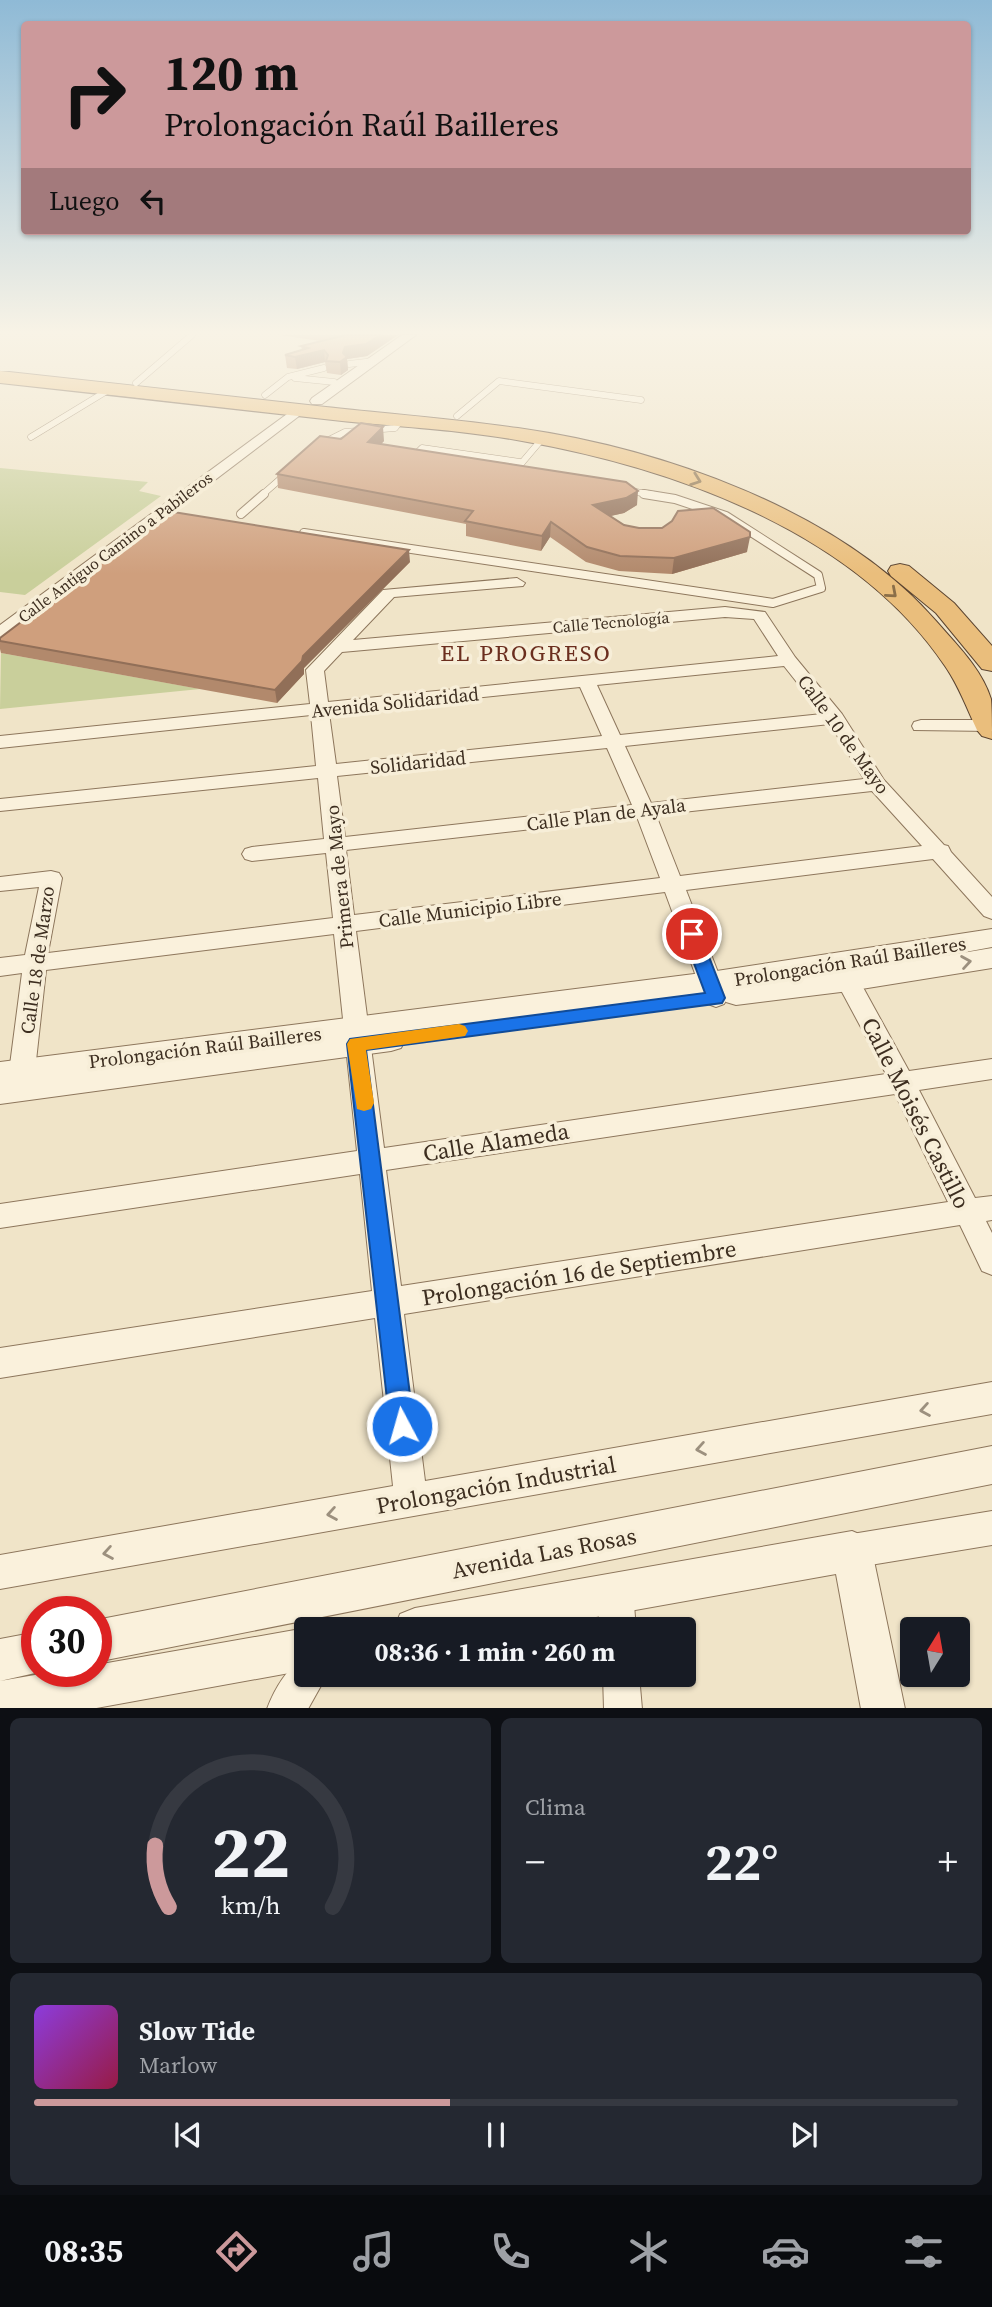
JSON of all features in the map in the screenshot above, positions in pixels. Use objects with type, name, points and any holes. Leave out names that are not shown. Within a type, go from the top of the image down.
[{"type":"highway","points":[[363,415],[588,446],[659,466],[730,492],[803,530],[861,567],[916,614],[956,662],[991,728]]},
{"type":"highway","points":[[439,415],[600,436],[674,454],[750,482],[812,513],[886,559],[945,608],[992,663]]},
{"type":"street","name":"Calle Antiguo Camino a Pabileros","points":[[0,634],[294,415]]},
{"type":"street","points":[[337,647],[389,593],[517,583]]},
{"type":"street","name":"Calle Tecnología","points":[[337,647],[725,612],[759,615]]},
{"type":"street","name":"Calle 10 de Mayo","points":[[759,615],[789,660],[835,718],[877,783],[992,911]]},
{"type":"street","name":"Primera de Mayo","points":[[337,647],[315,670],[411,1500]]},
{"type":"street","name":"Avenida Solidaridad","points":[[0,742],[789,660]]},
{"type":"street","points":[[587,682],[644,809],[713,990]]},
{"type":"street","name":"Solidaridad","points":[[0,805],[835,718]]},
{"type":"street","points":[[921,726],[991,728]]},
{"type":"street","name":"Calle Plan de Ayala","points":[[252,854],[877,783]]},
{"type":"street","name":"Calle Municipio Libre","points":[[0,967],[940,851]]},
{"type":"street","name":"Calle 18 de Marzo","points":[[0,884],[51,878],[11,1082]]},
{"type":"street","name":"Prolongación Raúl Bailleres","points":[[844,973],[992,938]]},
{"type":"street","name":"Prolongación Raúl Bailleres","points":[[11,1082],[844,973],[992,958]]},
{"type":"street","name":"Calle Moisés Castillo","points":[[844,973],[902,1081],[980,1210],[992,1262]]},
{"type":"street","name":"Calle Alameda","points":[[0,1216],[992,1069]]},
{"type":"street","name":"Prolongación 16 de Septiembre","points":[[0,1363],[980,1210]]},
{"type":"street","name":"Prolongación Industrial","points":[[0,1572],[992,1398]]},
{"type":"street","name":"Avenida Las Rosas","points":[[112,1638],[992,1465]]},
{"type":"street","points":[[550,1617],[617,1611],[852,1551],[992,1528]]},
{"type":"street","points":[[852,1551],[883,1708]]},
{"type":"street","points":[[0,1703],[294,1651]]},
{"type":"street","points":[[0,1660],[21,1656]]},
{"type":"street","points":[[286,1708],[301,1687]]},
{"type":"lane","points":[[31,437],[68,415]]},
{"type":"lane","points":[[314,449],[326,439],[357,430],[395,428],[400,421]]},
{"type":"lane","points":[[512,472],[542,439]]},
{"type":"lane","points":[[425,458],[412,457],[422,448],[520,462]]},
{"type":"lane","points":[[499,470],[524,474]]},
{"type":"lane","points":[[241,514],[289,472]]},
{"type":"lane","points":[[304,533],[773,603],[821,588],[818,575],[726,516],[675,499],[610,487]]},
{"type":"green space","points":[[0,468],[148,482],[139,491],[161,496],[25,595],[0,592]]},
{"type":"green space","points":[[1,653],[200,689],[0,709]]},
{"type":"building","points":[[361,423],[383,427],[368,442],[626,482],[638,491],[626,498],[593,505],[624,525],[662,528],[672,521],[678,511],[713,508],[750,532],[750,537],[674,558],[620,556],[587,547],[551,522],[542,536],[465,521],[473,511],[277,474],[320,436],[341,439]]},
{"type":"building","points":[[167,511],[409,550],[303,656],[302,661],[275,690],[0,641],[0,638]]},
{"type":"slow traffic","points":[[364,1103],[356,1044],[459,1031]]},
{"type":"district","name":"EL PROGRESO","points":[[526,653]]},
{"type":"route","points":[[402,1426],[356,1044],[716,998],[692,934]]}]
